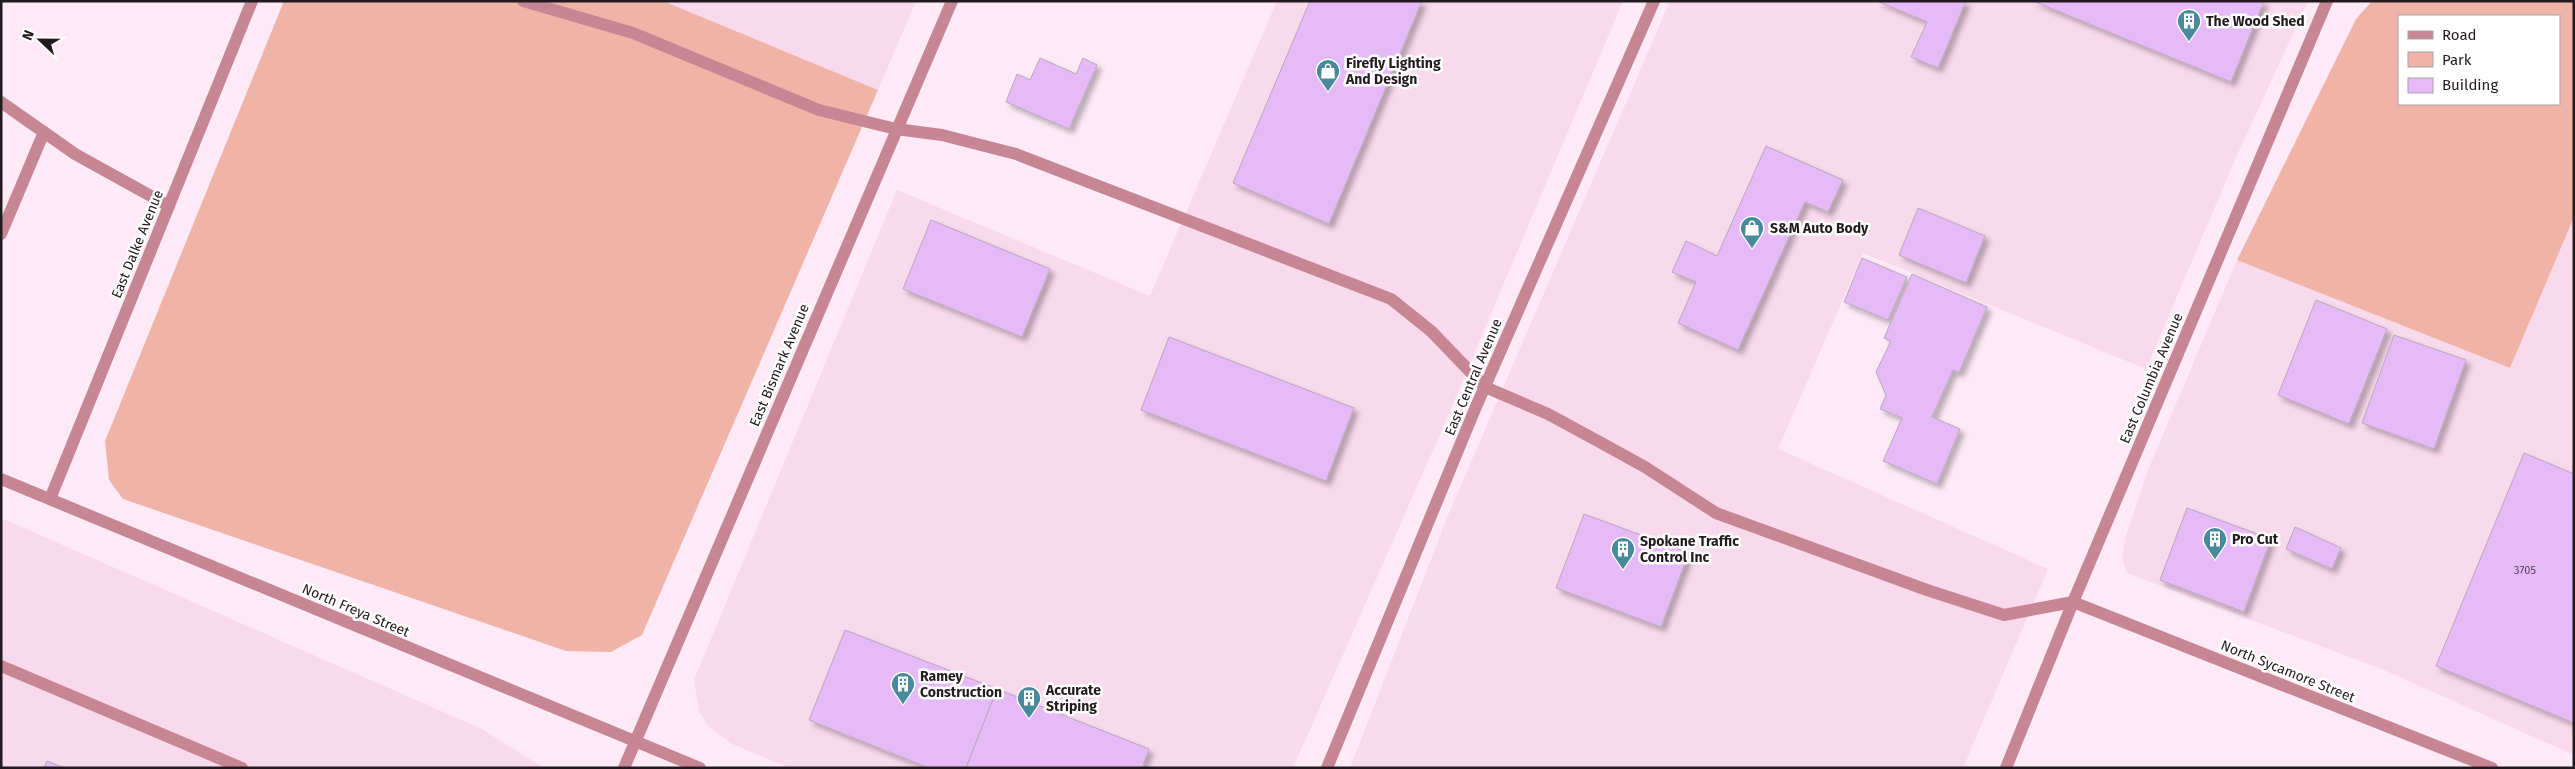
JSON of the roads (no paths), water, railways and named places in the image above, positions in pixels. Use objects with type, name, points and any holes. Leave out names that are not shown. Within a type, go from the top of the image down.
[{"type":"street","name":"East Dalke Avenue","points":[[50,499],[252,1]]},
{"type":"street","points":[[523,1],[633,33],[819,110],[896,129],[942,135],[1016,154],[1391,299],[1431,331],[1485,387],[1548,414],[1596,440],[1645,467],[1716,514],[1927,590],[2004,615],[2073,602]]},
{"type":"street","name":"East Bismark Avenue","points":[[624,768],[952,1]]},
{"type":"street","name":"East Central Avenue","points":[[1327,768],[1485,387],[1654,1]]},
{"type":"street","name":"East Columbia Avenue","points":[[2006,768],[2073,602],[2327,1]]},
{"type":"street","points":[[1,102],[75,154],[169,206]]},
{"type":"street","points":[[1,234],[44,132]]},
{"type":"street","name":"North Freya Street","points":[[1,479],[700,768]]},
{"type":"street","name":"North Sycamore Street","points":[[2073,602],[2492,768]]},
{"type":"street","points":[[1,666],[242,768]]},
{"type":"place","name":"The Wood Shed","points":[[2189,42]]},
{"type":"place","name":"Firefly Lighting And Design","points":[[1328,92]]},
{"type":"place","name":"S&M Auto Body","points":[[1752,249]]},
{"type":"place","name":"Pro Cut","points":[[2215,560]]},
{"type":"place","name":"Spokane Traffic Control Inc","points":[[1623,570]]},
{"type":"place","name":"Ramey Construction","points":[[903,705]]},
{"type":"place","name":"Accurate Striping","points":[[1029,719]]}]
